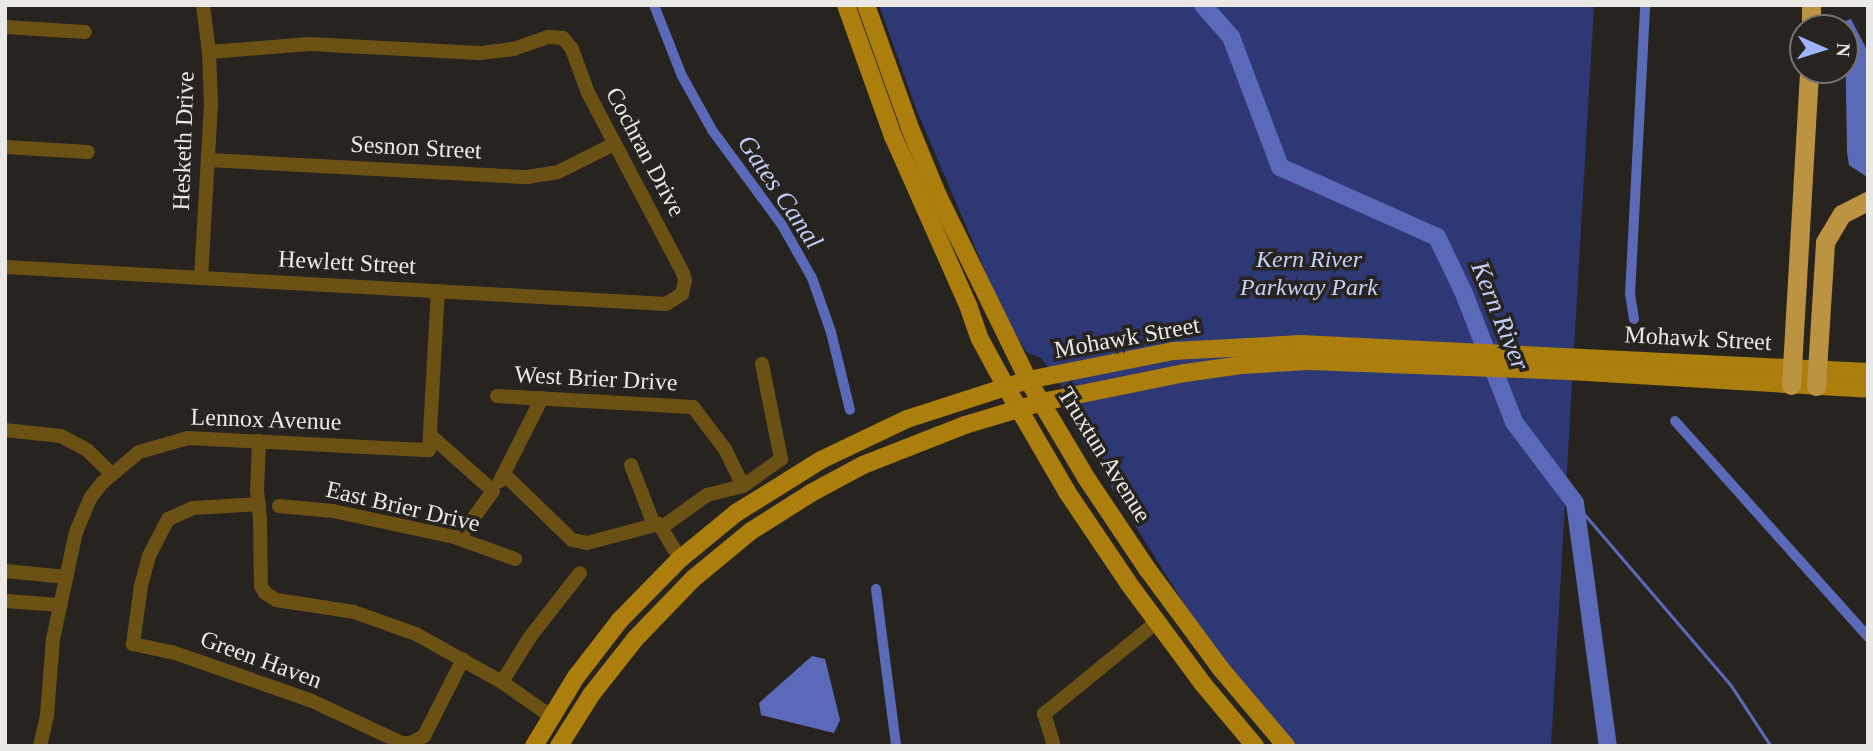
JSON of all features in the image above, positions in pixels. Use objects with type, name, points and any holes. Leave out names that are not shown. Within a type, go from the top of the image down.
[{"type":"highway","points":[[1791,377],[1808,84]]},
{"type":"highway","points":[[1816,378],[1825,242],[1842,214],[1868,201]]},
{"type":"main road","name":"Truxtun Avenue","points":[[846,5],[892,136],[968,304],[980,339],[1006,387],[1068,492],[1157,622],[1203,684],[1255,746]]},
{"type":"main road","name":"Truxtun Avenue","points":[[866,5],[910,128],[938,196],[979,285],[1028,380],[1087,479],[1155,580],[1221,669],[1286,746]]},
{"type":"main road","name":"Mohawk Street","points":[[535,745],[597,648],[643,594],[680,559],[766,493],[821,460],[907,419],[1028,380],[1173,351],[1233,345],[1357,345],[1565,363],[1791,377],[1816,378],[1868,372]]},
{"type":"main road","name":"Mohawk Street","points":[[559,746],[612,666],[658,612],[751,531],[844,475],[965,425],[1042,402],[1185,373],[1242,365],[1365,362],[1565,363]]},
{"type":"main road","name":"Mohawk Street","points":[[1816,378],[1868,389]]},
{"type":"main road","points":[[844,475],[849,457],[879,433]]},
{"type":"main road","points":[[658,612],[680,570],[680,559]]},
{"type":"street","name":"Hesketh Drive","points":[[201,278],[208,160],[209,52],[203,5]]},
{"type":"street","points":[[5,27],[85,32]]},
{"type":"street","name":"Cochran Drive","points":[[209,52],[309,44],[480,53],[513,49],[556,36],[568,42],[587,93],[683,273],[685,280],[682,294]]},
{"type":"street","name":"Sesnon Street","points":[[208,160],[527,177],[558,172],[614,144]]},
{"type":"street","points":[[5,147],[88,152]]},
{"type":"street","name":"Hewlett Street","points":[[5,267],[666,304],[682,294]]},
{"type":"street","points":[[438,291],[430,436],[493,491]]},
{"type":"street","points":[[505,475],[572,540],[587,543],[658,527],[707,495],[743,486],[781,459],[762,364]]},
{"type":"street","name":"West Brier Drive","points":[[497,396],[692,407],[725,449],[743,486]]},
{"type":"street","points":[[459,538],[505,475],[542,398]]},
{"type":"street","points":[[5,430],[61,436],[87,450],[111,473]]},
{"type":"street","name":"Lennox Avenue","points":[[40,746],[66,577],[82,515],[91,497],[111,473],[139,452],[173,440],[206,438],[429,450],[430,436]]},
{"type":"street","points":[[259,441],[261,586],[271,598],[376,618],[416,634],[502,682],[552,717]]},
{"type":"street","points":[[631,464],[658,527],[680,559]]},
{"type":"street","name":"Green Haven","points":[[259,505],[192,508],[178,512],[163,526],[149,556],[141,586],[134,644],[172,652],[310,700],[402,743],[411,743],[424,736],[463,659]]},
{"type":"street","name":"East Brier Drive","points":[[279,506],[333,511],[459,538],[516,559]]},
{"type":"street","points":[[5,571],[66,577]]},
{"type":"street","points":[[502,682],[530,637],[580,573]]},
{"type":"street","points":[[5,601],[61,605]]},
{"type":"street","points":[[1054,746],[1044,714],[1157,622]]},
{"type":"green space","name":"Kern River Parkway Park","points":[[879,5],[1594,5],[1551,746],[1295,746],[1224,661],[1188,610],[1069,420],[1076,406],[1041,358],[1026,352],[1002,310],[917,111]]},
{"type":"shaded area","points":[[1859,35],[1868,52],[1867,177],[1849,165],[1846,84],[1859,84]]},
{"type":"shaded area","points":[[812,656],[825,659],[840,720],[834,733],[761,715],[759,703]]},
{"type":"waterway","name":"Gates Canal","points":[[654,5],[682,76],[712,130],[782,225],[812,278],[831,332],[850,410]]},
{"type":"waterway","name":"Kern River","points":[[1203,5],[1231,37],[1280,167],[1437,237],[1463,291],[1514,422],[1575,503],[1608,746]]},
{"type":"waterway","points":[[1634,319],[1630,295],[1645,5]]},
{"type":"waterway","points":[[1675,421],[1868,637]]},
{"type":"waterway","points":[[1575,503],[1731,685],[1771,746]]},
{"type":"waterway","name":"Gates Canal","points":[[876,589],[896,746]]}]
